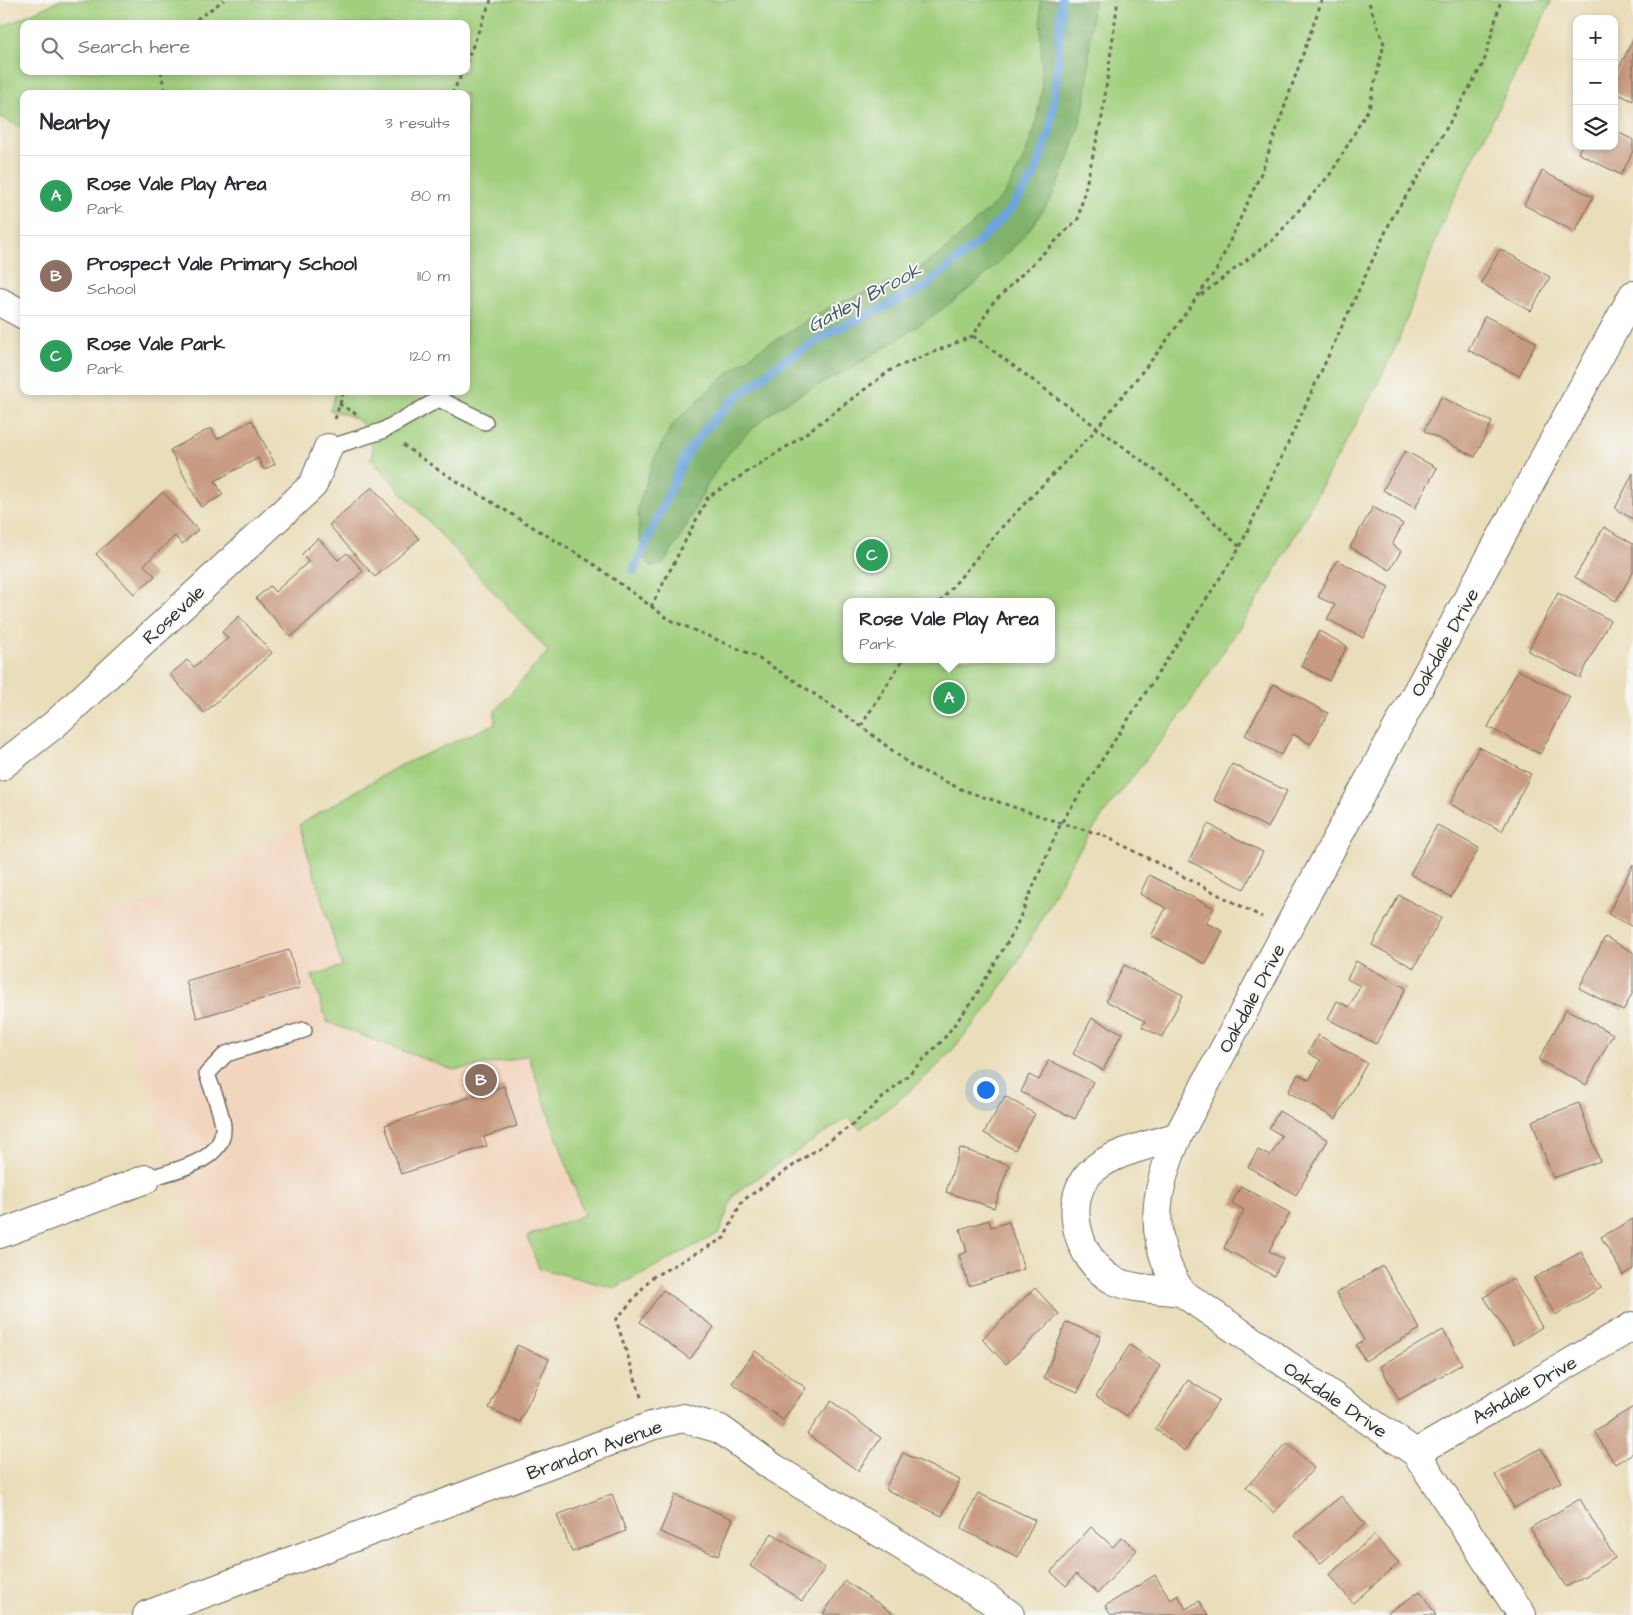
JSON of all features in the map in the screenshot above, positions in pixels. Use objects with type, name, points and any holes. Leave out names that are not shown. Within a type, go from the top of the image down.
[{"type":"street","name":"Oakdale Drive","points":[[1522,1615],[1416,1453],[1181,1292],[1168,1272],[1160,1248],[1156,1212],[1166,1164],[1178,1136],[1287,930],[1633,295]]},
{"type":"street","points":[[0,302],[20,313]]},
{"type":"street","name":"Rosevale","points":[[0,767],[55,724],[313,485],[328,448]]},
{"type":"street","points":[[1178,1136],[1106,1161],[1092,1170],[1077,1199],[1074,1216],[1085,1250],[1098,1270],[1114,1280],[1132,1286],[1181,1292]]},
{"type":"street","points":[[0,1234],[146,1179]]},
{"type":"street","name":"Ashdale Drive","points":[[1416,1453],[1633,1326]]},
{"type":"street","name":"Brandon Avenue","points":[[147,1615],[651,1426],[683,1418],[720,1429],[774,1468],[987,1598],[1010,1615]]},
{"type":"lane","points":[[328,448],[382,431],[439,399],[485,422]]},
{"type":"lane","points":[[146,1179],[210,1156],[220,1144],[223,1127],[208,1074],[226,1054],[304,1030]]},
{"type":"path","points":[[196,20],[224,0]]},
{"type":"path","points":[[470,53],[491,0]]},
{"type":"path","points":[[650,607],[708,497],[794,442],[892,369],[973,336],[992,304],[1078,219],[1102,117],[1118,0]]},
{"type":"path","points":[[943,598],[1002,526],[1099,426],[1162,348],[1218,267],[1262,171],[1322,0]]},
{"type":"path","points":[[1198,297],[1274,239],[1332,172],[1342,156],[1369,108],[1384,44],[1368,0]]},
{"type":"path","points":[[651,1426],[616,1320],[651,1278],[724,1238],[742,1201],[852,1124],[942,1041],[973,1000],[1014,931],[1061,823],[1240,546],[1392,218],[1425,166],[1484,62],[1501,0]]},
{"type":"path","points":[[162,75],[164,90]]},
{"type":"path","points":[[454,90],[461,75]]},
{"type":"path","points":[[973,336],[1099,426],[1175,485],[1240,546]]},
{"type":"path","points":[[339,404],[437,469],[590,561],[670,620],[753,655],[862,726],[912,766],[963,790],[1103,835],[1287,930]]},
{"type":"path","points":[[862,726],[901,663]]},
{"type":"path","points":[[912,766],[916,760]]},
{"type":"shaded area","points":[[397,767],[848,1117],[734,1194],[719,1233],[565,1313],[536,1322],[494,1328],[448,1346],[252,1406],[118,999],[99,917],[178,893]]},
{"type":"green space","points":[[61,0],[1552,0],[1445,216],[1399,339],[1377,385],[1268,584],[1187,707],[1105,812],[1072,861],[1018,962],[984,1012],[943,1061],[905,1095],[860,1129],[848,1117],[734,1194],[719,1233],[614,1288],[539,1268],[527,1236],[584,1215],[528,1055],[512,1060],[453,1070],[327,1022],[312,976],[342,966],[299,825],[397,767],[495,724],[495,711],[548,651],[371,459],[372,447],[368,434],[361,423],[356,419],[330,410],[335,395],[470,395],[470,90],[20,90],[20,127],[0,117],[0,28]]},
{"type":"green space","points":[[1040,0],[1095,0],[1092,12],[1087,87],[1083,110],[1066,166],[1051,198],[1012,249],[966,291],[914,328],[849,369],[800,394],[766,417],[733,448],[717,469],[678,541],[663,564],[651,566],[645,558],[639,536],[638,507],[653,461],[673,424],[714,385],[757,351],[830,307],[907,276],[943,252],[1005,194],[1023,160],[1035,128],[1042,90]]},
{"type":"building","points":[[1633,40],[1633,101],[1618,94],[1618,70]]},
{"type":"building","points":[[1618,132],[1633,140],[1633,151],[1621,175],[1578,153],[1579,150],[1618,150]]},
{"type":"building","points":[[1542,171],[1593,197],[1575,232],[1524,205]]},
{"type":"building","points":[[1500,249],[1550,277],[1531,311],[1481,283]]},
{"type":"building","points":[[1485,316],[1536,342],[1519,376],[1468,350]]},
{"type":"building","points":[[1441,397],[1492,422],[1475,457],[1424,431]]},
{"type":"building","points":[[252,420],[275,464],[264,470],[258,458],[215,481],[223,495],[201,507],[170,450],[211,428],[217,439]]},
{"type":"building","points":[[1405,451],[1437,468],[1415,508],[1383,490]]},
{"type":"building","points":[[1633,473],[1633,519],[1615,509]]},
{"type":"building","points":[[372,487],[419,539],[375,577],[329,525]]},
{"type":"building","points":[[163,492],[198,530],[182,544],[175,536],[144,565],[155,576],[134,594],[96,554]]},
{"type":"building","points":[[1373,507],[1403,524],[1392,545],[1401,551],[1390,570],[1350,547]]},
{"type":"building","points":[[1604,527],[1633,544],[1633,572],[1616,601],[1575,577]]},
{"type":"building","points":[[318,538],[338,560],[347,553],[363,571],[291,637],[256,598],[270,586],[275,592],[309,561],[302,554]]},
{"type":"building","points":[[1337,560],[1389,587],[1363,638],[1327,619],[1335,605],[1318,597]]},
{"type":"building","points":[[1558,593],[1610,620],[1580,678],[1528,651]]},
{"type":"building","points":[[239,616],[272,653],[204,713],[170,675],[187,660],[194,667],[228,638],[222,632]]},
{"type":"building","points":[[1319,631],[1347,646],[1329,681],[1301,666]]},
{"type":"building","points":[[1518,670],[1570,697],[1540,754],[1488,727]]},
{"type":"building","points":[[1274,684],[1328,713],[1311,744],[1293,734],[1281,755],[1245,735]]},
{"type":"building","points":[[1479,747],[1531,774],[1502,831],[1450,804]]},
{"type":"building","points":[[1232,764],[1287,791],[1268,828],[1214,800]]},
{"type":"building","points":[[1208,824],[1263,852],[1244,889],[1189,861]]},
{"type":"building","points":[[1437,825],[1479,848],[1451,897],[1410,874]]},
{"type":"building","points":[[1633,864],[1633,927],[1608,914]]},
{"type":"building","points":[[1149,875],[1214,908],[1206,923],[1223,931],[1206,964],[1151,936],[1166,908],[1140,894]]},
{"type":"building","points":[[1399,895],[1441,918],[1414,968],[1372,945]]},
{"type":"building","points":[[1605,937],[1633,952],[1633,992],[1623,1011],[1579,988]]},
{"type":"building","points":[[289,950],[300,988],[197,1018],[186,981]]},
{"type":"building","points":[[1356,961],[1406,988],[1376,1044],[1328,1019],[1337,1001],[1349,1007],[1360,986],[1347,979]]},
{"type":"building","points":[[1124,965],[1183,995],[1162,1037],[1142,1027],[1145,1021],[1106,1001]]},
{"type":"building","points":[[1566,1009],[1613,1034],[1586,1085],[1539,1060]]},
{"type":"building","points":[[1092,1018],[1122,1033],[1103,1070],[1073,1054]]},
{"type":"building","points":[[1318,1035],[1367,1063],[1336,1119],[1288,1092],[1298,1074],[1309,1080],[1321,1060],[1308,1053]]},
{"type":"building","points":[[1049,1060],[1093,1082],[1075,1119],[1021,1092],[1029,1075],[1039,1080]]},
{"type":"building","points":[[504,1086],[517,1126],[484,1137],[487,1146],[401,1174],[385,1125]]},
{"type":"building","points":[[1005,1096],[1035,1114],[1015,1150],[984,1133]]},
{"type":"building","points":[[1579,1103],[1600,1161],[1553,1178],[1532,1121]]},
{"type":"building","points":[[1279,1111],[1328,1140],[1296,1195],[1248,1167],[1258,1150],[1270,1156],[1282,1136],[1269,1128]]},
{"type":"building","points":[[960,1148],[1009,1165],[994,1208],[946,1192]]},
{"type":"building","points":[[1241,1186],[1290,1213],[1269,1251],[1283,1259],[1274,1276],[1224,1248],[1244,1210],[1232,1203]]},
{"type":"building","points":[[1633,1219],[1633,1269],[1623,1275],[1601,1237]]},
{"type":"building","points":[[989,1220],[991,1227],[1009,1222],[1024,1269],[969,1286],[959,1255],[967,1252],[960,1229]]},
{"type":"building","points":[[1581,1252],[1601,1288],[1555,1315],[1534,1278]]},
{"type":"building","points":[[1383,1266],[1420,1329],[1365,1361],[1356,1345],[1364,1340],[1336,1293]]},
{"type":"building","points":[[1513,1279],[1542,1327],[1514,1345],[1484,1297]]},
{"type":"building","points":[[1035,1288],[1059,1314],[1006,1364],[982,1339]]},
{"type":"building","points":[[663,1290],[714,1327],[690,1359],[640,1322]]},
{"type":"building","points":[[1066,1322],[1101,1336],[1078,1392],[1044,1378]]},
{"type":"building","points":[[1443,1330],[1462,1364],[1399,1400],[1380,1366]]},
{"type":"building","points":[[517,1345],[549,1359],[520,1422],[489,1408]]},
{"type":"building","points":[[1130,1345],[1160,1366],[1127,1416],[1096,1396]]},
{"type":"building","points":[[755,1351],[806,1388],[783,1420],[732,1383]]},
{"type":"building","points":[[1188,1380],[1219,1400],[1185,1451],[1155,1429]]},
{"type":"building","points":[[831,1401],[881,1438],[858,1471],[807,1434]]},
{"type":"building","points":[[1633,1407],[1633,1453],[1615,1464],[1594,1431]]},
{"type":"building","points":[[1287,1443],[1314,1468],[1274,1513],[1246,1487]]},
{"type":"building","points":[[1541,1448],[1561,1482],[1514,1508],[1495,1475]]},
{"type":"building","points":[[903,1453],[960,1480],[942,1516],[885,1489]]},
{"type":"building","points":[[978,1493],[1035,1520],[1018,1557],[961,1529]]},
{"type":"building","points":[[612,1494],[626,1531],[572,1552],[557,1515]]},
{"type":"building","points":[[675,1495],[733,1519],[718,1556],[660,1532]]},
{"type":"building","points":[[1341,1496],[1365,1524],[1320,1564],[1295,1535]]},
{"type":"building","points":[[1580,1499],[1615,1558],[1566,1587],[1530,1528]]},
{"type":"building","points":[[1091,1527],[1113,1547],[1122,1537],[1137,1550],[1098,1593],[1076,1574],[1066,1586],[1051,1572]]},
{"type":"building","points":[[772,1533],[825,1568],[802,1601],[750,1566]]},
{"type":"building","points":[[1374,1535],[1399,1563],[1353,1603],[1329,1575]]},
{"type":"building","points":[[1155,1575],[1171,1600],[1178,1595],[1186,1609],[1199,1601],[1208,1615],[1111,1615],[1105,1606]]},
{"type":"building","points":[[845,1581],[896,1615],[823,1614]]},
{"type":"building","points":[[1420,1591],[1436,1615],[1385,1615]]},
{"type":"waterway","name":"Gatley Brook","points":[[634,570],[687,453],[707,427],[737,397],[782,362],[834,331],[924,288],[979,242],[1008,212],[1033,178],[1050,131],[1058,64],[1061,0]]},
{"type":"place","name":"Rose Vale Park","points":[[872,555]]},
{"type":"place","name":"Rose Vale Play Area","points":[[949,698]]},
{"type":"place","name":"Prospect Vale Primary School","points":[[481,1080]]}]
